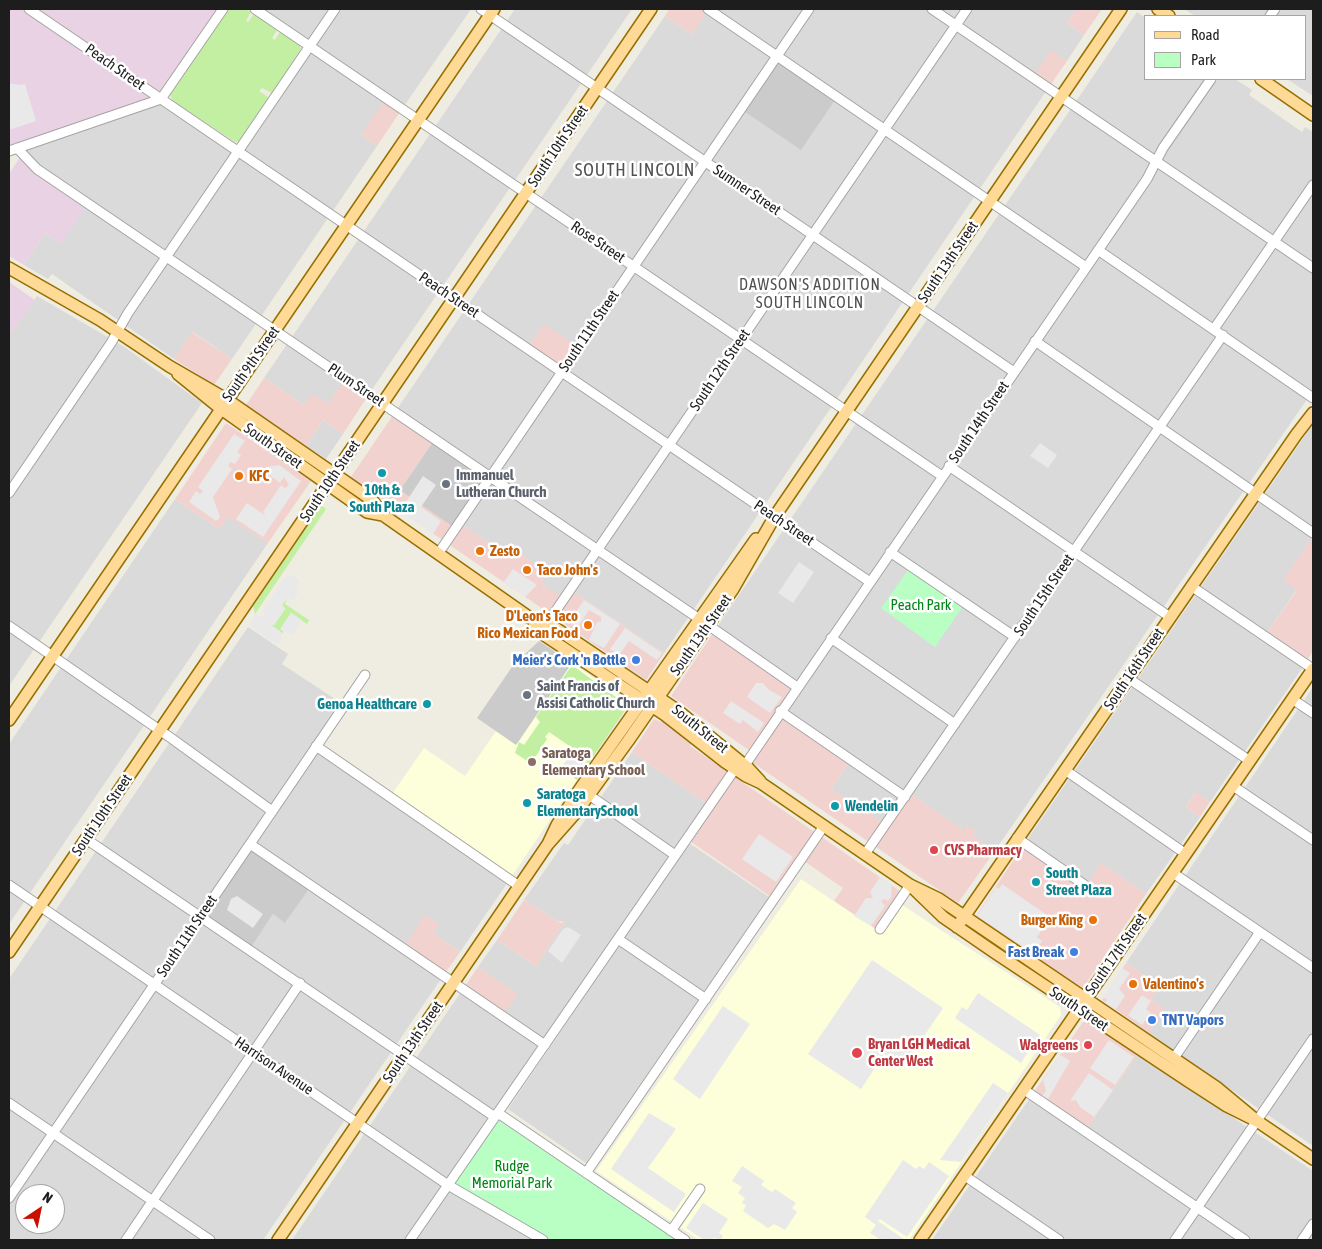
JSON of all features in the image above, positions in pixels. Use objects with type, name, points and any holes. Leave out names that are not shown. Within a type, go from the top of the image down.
[{"type":"main road","name":"South 10th Street","points":[[9,952],[651,9]]},
{"type":"main road","name":"South 13th Street","points":[[278,1240],[548,844],[589,795],[651,698],[703,622],[733,589],[775,516],[1121,9]]},
{"type":"main road","name":"South 9th Street","points":[[9,720],[223,403],[418,120],[488,11]]},
{"type":"main road","points":[[1262,80],[1313,115]]},
{"type":"main road","name":"South Street","points":[[9,268],[118,331],[169,366],[190,386],[223,403],[331,478],[367,512],[383,515],[533,620],[548,623],[651,698],[761,783],[910,885],[932,908],[957,927],[1174,1058],[1216,1087],[1257,1121],[1313,1159]]},
{"type":"main road","name":"South 16th Street","points":[[957,927],[1255,493],[1313,413]]},
{"type":"main road","name":"South Street","points":[[533,620],[541,633],[651,698]]},
{"type":"main road","name":"South 17th Street","points":[[920,1240],[1313,669]]},
{"type":"main road","name":"South 13th Street","points":[[548,844],[557,824],[651,698]]},
{"type":"main road","name":"South Street","points":[[910,885],[924,890],[964,916],[1188,1081],[1227,1106],[1257,1121]]},
{"type":"street","name":"Peach Street","points":[[29,9],[870,582]]},
{"type":"street","points":[[13,149],[161,99],[223,9]]},
{"type":"street","name":"Rose Street","points":[[255,9],[942,476]]},
{"type":"street","points":[[9,493],[166,256],[335,9]]},
{"type":"street","points":[[708,9],[1086,267]]},
{"type":"street","name":"South 11th Street","points":[[438,554],[809,9]]},
{"type":"street","points":[[932,9],[1313,268]]},
{"type":"street","name":"South 12th Street","points":[[541,633],[967,9]]},
{"type":"street","name":"Sumner Street","points":[[488,11],[597,88],[1014,372]]},
{"type":"street","name":"South 14th Street","points":[[410,1240],[675,855],[765,733],[870,582],[1098,250],[1210,80]]},
{"type":"street","name":"Plum Street","points":[[13,149],[37,169],[797,687]]},
{"type":"street","points":[[1214,329],[1313,185]]},
{"type":"street","points":[[1098,250],[1313,398]]},
{"type":"street","name":"South 15th Street","points":[[866,854],[1223,335]]},
{"type":"street","points":[[1035,342],[1160,426],[1313,533]]},
{"type":"street","points":[[949,466],[1170,617]]},
{"type":"street","points":[[890,552],[1015,637]]},
{"type":"street","points":[[1192,586],[1313,669]]},
{"type":"street","points":[[9,626],[160,730],[272,811]]},
{"type":"street","points":[[831,638],[955,724]]},
{"type":"street","name":"South 11th Street","points":[[9,1198],[366,675]]},
{"type":"street","points":[[1128,678],[1250,761]]},
{"type":"street","points":[[1292,699],[1313,714]]},
{"type":"street","points":[[780,711],[905,796]]},
{"type":"street","points":[[316,746],[520,886]]},
{"type":"street","points":[[1065,770],[1186,854]]},
{"type":"street","points":[[1233,786],[1313,840]]},
{"type":"street","points":[[589,795],[675,855]]},
{"type":"street","points":[[586,1173],[824,826]]},
{"type":"street","points":[[1017,838],[1086,886]]},
{"type":"street","points":[[86,840],[685,1240]]},
{"type":"street","points":[[250,844],[545,1045]]},
{"type":"street","points":[[1173,873],[1313,968]]},
{"type":"street","name":"Harrison Avenue","points":[[9,885],[448,1185],[541,1240]]},
{"type":"street","points":[[880,929],[910,885]]},
{"type":"street","points":[[1174,1058],[1260,932]]},
{"type":"street","points":[[618,939],[706,999]]},
{"type":"street","points":[[126,1240],[300,983]]},
{"type":"street","points":[[1175,1240],[1313,1039]]},
{"type":"street","points":[[1023,1089],[1245,1240]]},
{"type":"street","points":[[9,1103],[210,1240]]},
{"type":"street","points":[[965,1176],[1053,1239]]},
{"type":"street","points":[[671,1231],[700,1189]]},
{"type":"street","points":[[1302,1240],[1313,1224]]},
{"type":"shaded area","points":[[9,9],[223,9],[161,99],[9,151]]},
{"type":"shaded area","points":[[255,9],[471,9],[402,109],[361,135],[377,146],[232,359],[193,332],[174,359],[52,274],[48,279],[24,265],[45,233],[61,244],[17,148],[161,99],[238,151],[309,46]]},
{"type":"shaded area","name":"SOUTH LINCOLN","points":[[515,9],[632,9],[369,394],[328,405],[304,405],[264,378]]},
{"type":"shaded area","points":[[669,9],[709,9],[692,34],[665,16]]},
{"type":"shaded area","name":"DAWSON'S ADDITION SOUTH LINCOLN","points":[[708,9],[1077,9],[1067,23],[1084,35],[1067,61],[1051,51],[1049,87],[664,653],[571,590],[564,600],[541,583],[547,573],[519,553],[514,560],[459,523],[489,477],[395,412],[665,16],[692,34]]},
{"type":"shaded area","points":[[1077,9],[1102,9],[1084,35],[1067,23]]},
{"type":"shaded area","points":[[1184,9],[1313,9],[1313,96],[1289,80],[1307,80],[1307,15],[1193,15]]},
{"type":"shaded area","points":[[1137,12],[1144,17],[1144,80],[1237,80],[1252,90],[1249,95],[1302,132],[1305,127],[1313,132],[1313,398],[1310,395],[994,852],[974,837],[967,825],[966,832],[908,792],[886,825],[831,789],[851,760],[780,711],[715,630]]},
{"type":"shaded area","points":[[1051,50],[1067,61],[1049,87],[1033,77]]},
{"type":"shaded area","points":[[777,56],[837,97],[801,150],[741,109]]},
{"type":"shaded area","points":[[9,83],[25,84],[36,121],[9,130]]},
{"type":"shaded area","points":[[386,98],[402,109],[377,146],[361,135]]},
{"type":"shaded area","points":[[22,154],[88,204],[61,244],[45,233],[24,265],[9,256],[9,174]]},
{"type":"shaded area","points":[[9,282],[35,300],[9,336]]},
{"type":"shaded area","points":[[37,296],[123,346],[202,403],[9,686],[9,336]]},
{"type":"shaded area","points":[[544,324],[578,347],[561,371],[527,348]]},
{"type":"shaded area","points":[[192,332],[232,359],[214,385],[174,359]]},
{"type":"shaded area","points":[[264,378],[304,405],[312,394],[328,404],[345,378],[369,394],[343,434],[323,420],[306,446],[246,405]]},
{"type":"shaded area","points":[[395,412],[435,439],[400,490],[459,523],[514,560],[519,553],[548,573],[541,583],[564,599],[571,590],[664,653],[646,680],[351,477]]},
{"type":"shaded area","points":[[323,420],[343,434],[326,459],[306,446]]},
{"type":"shaded area","points":[[226,423],[311,481],[268,543],[228,517],[219,529],[175,499]]},
{"type":"shaded area","points":[[1313,424],[1313,537],[1284,580],[1297,589],[1265,636],[1305,664],[1210,802],[1195,793],[1186,807],[1200,817],[1146,894],[1102,864],[1086,886],[1025,843]]},
{"type":"shaded area","points":[[234,434],[245,441],[237,452],[241,455],[235,464],[231,462],[228,466],[232,469],[213,497],[220,517],[216,521],[189,502],[196,491],[200,494],[203,491],[198,487]]},
{"type":"shaded area","name":"Immanuel Lutheran Church","points":[[435,439],[489,477],[455,528],[400,490]]},
{"type":"shaded area","points":[[1040,443],[1057,455],[1048,468],[1030,456]]},
{"type":"shaded area","points":[[279,465],[301,481],[263,537],[236,519],[247,503],[266,516],[263,512],[281,485],[285,488],[289,485],[284,477],[280,483],[264,471],[267,467]]},
{"type":"shaded area","points":[[423,476],[436,485],[421,507],[441,521],[433,534],[400,511]]},
{"type":"shaded area","points":[[175,499],[219,529],[228,516],[268,543],[9,924],[9,744]]},
{"type":"shaded area","points":[[1313,537],[1313,651],[1305,664],[1265,636],[1297,590],[1283,580]]},
{"type":"shaded area","points":[[799,562],[814,572],[793,603],[778,593]]},
{"type":"shaded area","points":[[513,569],[537,585],[525,597],[504,582]]},
{"type":"shaded area","points":[[287,574],[300,580],[296,586],[298,593],[293,600],[286,599],[282,605],[285,609],[274,625],[269,623],[282,633],[281,641],[277,645],[251,627],[251,622],[256,614],[261,617],[266,614],[262,611]]},
{"type":"shaded area","points":[[584,600],[620,624],[604,648],[589,640],[597,622],[601,622],[601,617],[589,610],[577,628],[569,622]]},
{"type":"shaded area","points":[[291,613],[302,620],[292,635],[280,629]]},
{"type":"shaded area","points":[[248,627],[288,654],[282,664],[344,705],[316,746],[510,879],[460,952],[433,933],[425,916],[443,976],[263,1240],[9,1240],[9,979]],"holes":[[[310,886],[286,922],[273,914],[250,949],[201,917]]]},
{"type":"shaded area","points":[[625,628],[662,653],[657,660],[629,641],[619,655],[610,649]]},
{"type":"shaded area","points":[[715,630],[797,687],[780,711],[851,760],[831,789],[886,824],[908,792],[965,831],[966,825],[975,831],[974,837],[994,852],[958,903],[749,760],[753,753],[671,696]]},
{"type":"shaded area","points":[[539,641],[572,663],[516,745],[477,718],[514,664]]},
{"type":"shaded area","name":"Saratoga Elementary School","points":[[572,663],[629,703],[510,879],[390,797],[424,748],[465,776],[496,731],[517,744]]},
{"type":"shaded area","points":[[756,683],[763,683],[769,690],[782,697],[770,713],[747,697]]},
{"type":"shaded area","points":[[1313,687],[1313,1146],[1149,1033],[1164,1009],[1151,999],[1160,986],[1126,963]]},
{"type":"shaded area","points":[[731,701],[764,723],[758,732],[743,720],[740,724],[723,713]]},
{"type":"shaded area","points":[[654,719],[662,721],[691,743],[690,746],[904,894],[879,931],[834,901],[843,888],[801,859],[774,899],[687,839],[710,806],[632,752]]},
{"type":"shaded area","points":[[572,751],[587,761],[577,777],[563,774],[560,770]]},
{"type":"shaded area","points":[[632,752],[710,806],[448,1185],[543,1240],[292,1240],[463,989],[517,994],[478,967],[497,940],[536,966],[565,922],[557,921],[524,900],[564,843],[568,845]]},
{"type":"shaded area","points":[[1196,792],[1210,802],[1200,817],[1186,807]]},
{"type":"shaded area","points":[[759,834],[793,857],[776,882],[742,859]]},
{"type":"shaded area","points":[[689,843],[769,897],[586,1163],[508,1109]]},
{"type":"shaded area","points":[[1025,843],[1087,885],[1101,863],[1146,894],[1083,988],[976,916]]},
{"type":"shaded area","points":[[250,844],[311,886],[285,923],[273,914],[250,949],[201,917]]},
{"type":"shaded area","points":[[880,877],[892,885],[891,897],[888,901],[884,899],[881,901],[885,906],[871,926],[854,916],[866,898],[873,898],[870,892]]},
{"type":"shaded area","name":"Bryan LGH Medical Center West","points":[[801,879],[881,933],[902,905],[1060,1007],[1061,1015],[909,1240],[699,1240],[596,1171]]},
{"type":"shaded area","points":[[1002,884],[1050,917],[1037,937],[1042,941],[1034,954],[977,916],[996,887],[999,889]]},
{"type":"shaded area","points":[[237,896],[263,914],[253,928],[227,910],[231,899]]},
{"type":"shaded area","points":[[524,900],[561,923],[566,921],[536,966],[497,940]]},
{"type":"shaded area","points":[[425,915],[439,924],[433,933],[460,952],[443,976],[403,948]]},
{"type":"shaded area","points":[[568,927],[581,935],[562,963],[548,951],[563,929]]},
{"type":"shaded area","points":[[872,960],[943,1008],[903,1067],[884,1054],[861,1089],[808,1054]]},
{"type":"shaded area","points":[[1126,963],[1160,986],[1151,999],[1165,1009],[1149,1033],[1102,1000]]},
{"type":"shaded area","points":[[478,967],[518,994],[502,1016],[463,989]]},
{"type":"shaded area","points":[[1122,968],[1130,973],[1119,989],[1125,996],[1116,1009],[1105,1003],[1107,1000],[1103,997]]},
{"type":"shaded area","points":[[978,993],[1040,1035],[1037,1040],[1042,1045],[1038,1051],[1034,1048],[1030,1049],[1021,1063],[955,1018],[962,1007],[967,1010]]},
{"type":"shaded area","points":[[1142,995],[1151,1001],[1146,1009],[1151,1013],[1142,1025],[1128,1015]]},
{"type":"shaded area","points":[[723,1006],[750,1024],[700,1099],[673,1079]]},
{"type":"shaded area","points":[[1090,1021],[1138,1054],[1085,1131],[1032,1095],[1083,1022]]},
{"type":"shaded area","points":[[1109,1040],[1134,1057],[1115,1085],[1090,1068]]},
{"type":"shaded area","points":[[1138,1054],[1313,1171],[1313,1240],[932,1240],[1032,1095],[1085,1131]]},
{"type":"shaded area","points":[[1060,1055],[1070,1061],[1048,1099],[1042,1096],[1046,1091],[1043,1080]]},
{"type":"shaded area","points":[[1089,1073],[1113,1090],[1094,1117],[1080,1107],[1076,1100],[1070,1101]]},
{"type":"shaded area","points":[[993,1083],[1008,1093],[961,1162],[940,1160]]},
{"type":"shaded area","points":[[649,1113],[676,1129],[648,1168],[686,1194],[674,1212],[611,1169]]},
{"type":"shaded area","points":[[903,1160],[916,1169],[919,1166],[924,1169],[929,1162],[949,1176],[907,1237],[880,1219],[878,1221],[905,1240],[881,1240],[870,1233],[876,1225],[865,1217]]},
{"type":"shaded area","points":[[742,1166],[764,1181],[761,1185],[772,1192],[775,1189],[796,1203],[792,1208],[797,1212],[785,1230],[774,1224],[768,1228],[743,1211],[746,1205],[742,1203],[745,1198],[738,1193],[742,1187],[732,1181]]},
{"type":"shaded area","points":[[703,1203],[728,1219],[719,1233],[723,1236],[720,1240],[715,1238],[704,1240],[686,1228]]},
{"type":"green space","points":[[228,9],[246,9],[251,12],[246,21],[248,22],[254,14],[277,30],[272,38],[275,40],[280,32],[299,44],[301,49],[272,93],[262,88],[259,91],[268,97],[267,100],[240,141],[235,142],[173,101],[169,92]]},
{"type":"green space","points":[[321,505],[326,509],[255,614],[253,606]]},
{"type":"green space","name":"Peach Park","points":[[911,566],[965,603],[935,647],[881,608]]},
{"type":"green space","points":[[287,599],[285,604],[309,620],[307,624],[291,613],[281,629],[284,632],[282,633],[269,624],[274,625],[285,609],[282,605]]},
{"type":"green space","points":[[572,665],[628,706],[577,780],[571,776],[576,777],[584,759],[572,751],[574,749],[549,732],[545,737],[547,739],[536,756],[532,757],[534,758],[532,764],[515,753],[519,742],[524,745],[540,722],[536,717]]},
{"type":"green space","name":"Rudge Memorial Park","points":[[498,1113],[685,1240],[543,1240],[448,1185]]},
{"type":"place","name":"10th & South Plaza","points":[[382,473]]},
{"type":"place","name":"KFC","points":[[239,476]]},
{"type":"place","name":"Immanuel Lutheran Church","points":[[446,484]]},
{"type":"place","name":"Zesto","points":[[480,551]]},
{"type":"place","name":"Taco John's","points":[[527,570]]},
{"type":"place","name":"D'Leon's Taco Rico Mexican Food","points":[[588,625]]},
{"type":"place","name":"Meier's Cork 'n Bottle","points":[[636,660]]},
{"type":"place","name":"Saint Francis of Assisi Catholic Church","points":[[527,695]]},
{"type":"place","name":"Genoa Healthcare","points":[[427,704]]},
{"type":"place","name":"Saratoga Elementary School","points":[[532,762]]},
{"type":"place","name":"Saratoga ElementarySchool","points":[[527,803]]},
{"type":"place","name":"Wendelin","points":[[835,806]]},
{"type":"place","name":"CVS Pharmacy","points":[[934,850]]},
{"type":"place","name":"South Street Plaza","points":[[1036,882]]},
{"type":"place","name":"Burger King","points":[[1093,920]]},
{"type":"place","name":"Fast Break","points":[[1074,952]]},
{"type":"place","name":"Valentino's","points":[[1133,984]]},
{"type":"place","name":"TNT Vapors","points":[[1152,1020]]},
{"type":"place","name":"Walgreens","points":[[1088,1045]]},
{"type":"place","name":"Bryan LGH Medical Center West","points":[[857,1053]]},
{"type":"district","name":"SOUTH LINCOLN","points":[[635,170]]},
{"type":"district","name":"DAWSON'S ADDITION SOUTH LINCOLN","points":[[810,294]]}]
